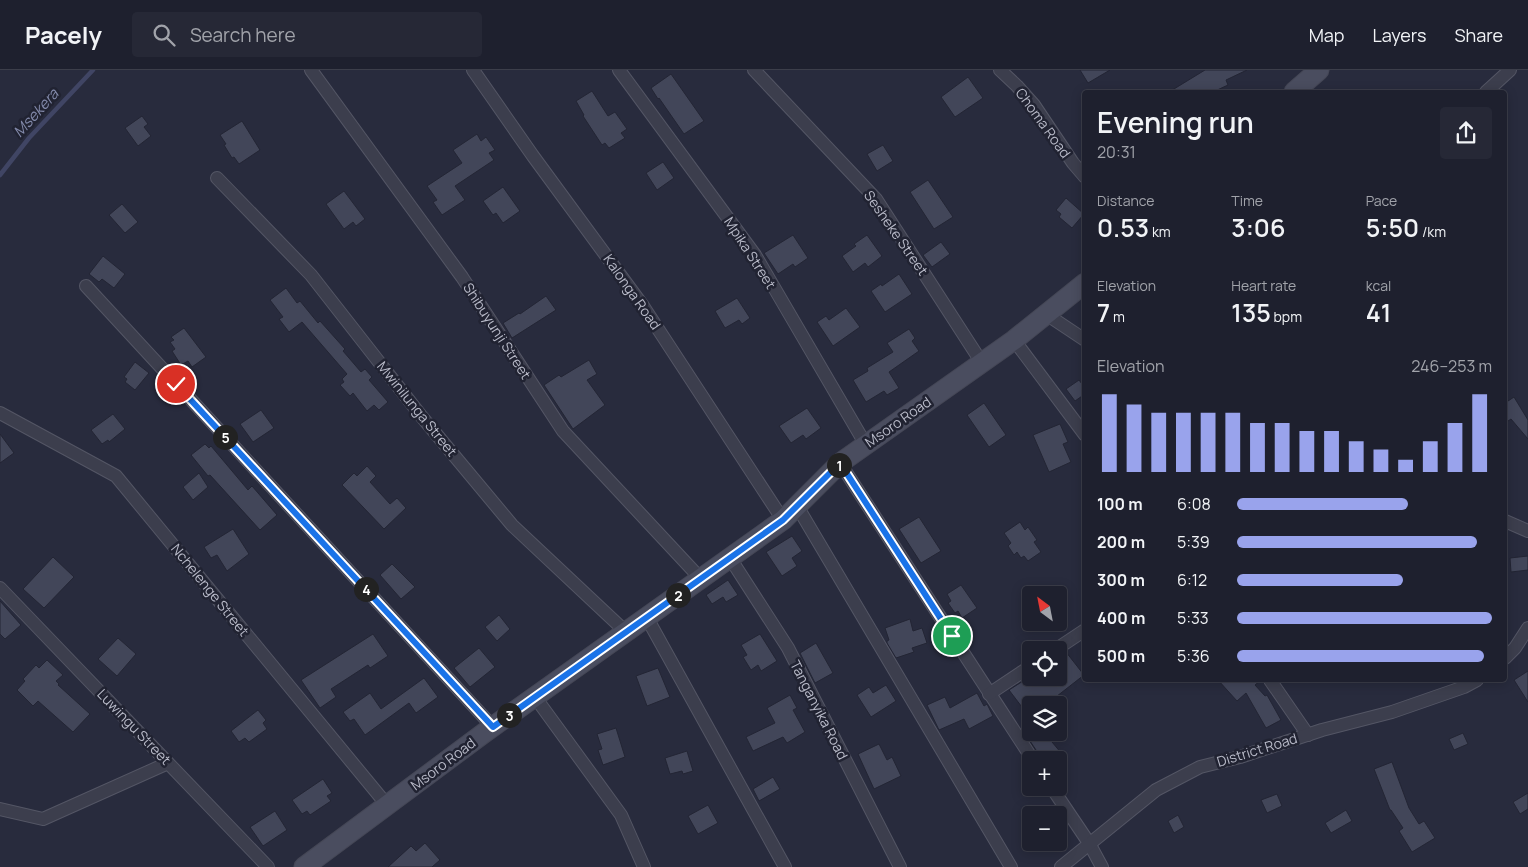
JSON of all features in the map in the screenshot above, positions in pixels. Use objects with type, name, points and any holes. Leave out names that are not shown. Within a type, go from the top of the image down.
[{"type":"street","name":"Shibuyunji Street","points":[[311,70],[462,277],[563,431],[701,578]]},
{"type":"street","name":"Kalonga Road","points":[[473,70],[533,156],[643,306],[783,520]]},
{"type":"street","name":"Mpika Street","points":[[619,70],[754,255],[866,445]]},
{"type":"street","name":"Sesheke Street","points":[[754,70],[876,199],[982,363]]},
{"type":"street","name":"Choma Road","points":[[1000,70],[1034,105],[1082,174]]},
{"type":"street","points":[[1296,90],[1319,70]]},
{"type":"street","points":[[1488,90],[1510,70]]},
{"type":"street","name":"Mwinilunga Street","points":[[216,178],[311,275],[422,417],[512,525],[626,632]]},
{"type":"street","name":"Msoro Road","points":[[304,867],[493,727],[783,520],[840,463],[1014,340],[1082,285]]},
{"type":"street","points":[[86,286],[493,727]]},
{"type":"street","points":[[1046,314],[1082,338]]},
{"type":"street","points":[[1014,340],[1082,431]]},
{"type":"street","name":"Nchelenge Street","points":[[0,414],[116,476],[387,805]]},
{"type":"street","points":[[840,463],[1027,751]]},
{"type":"street","points":[[798,506],[1010,867]]},
{"type":"street","points":[[1507,521],[1528,531]]},
{"type":"street","name":"Tanganyika Road","points":[[730,558],[788,648],[900,867]]},
{"type":"street","name":"Luwingu Street","points":[[0,588],[268,867]]},
{"type":"street","points":[[647,618],[785,867]]},
{"type":"street","points":[[1507,656],[1515,648],[1528,628]]},
{"type":"street","points":[[1067,642],[1082,632]]},
{"type":"street","points":[[989,694],[1022,672]]},
{"type":"street","points":[[1271,682],[1308,735]]},
{"type":"street","name":"District Road","points":[[1061,867],[1156,790],[1200,767],[1392,712],[1473,682]]},
{"type":"street","points":[[535,697],[621,815],[644,867]]},
{"type":"street","points":[[0,809],[43,819],[168,763]]},
{"type":"street","points":[[1058,796],[1090,843],[1102,867]]},
{"type":"building","points":[[1080,70],[1110,70],[1088,83]]},
{"type":"building","points":[[1205,70],[1247,70],[1226,80],[1228,85],[1217,90],[1172,90]]},
{"type":"building","points":[[671,74],[704,121],[684,134],[651,88]]},
{"type":"building","points":[[968,77],[983,98],[955,117],[941,97]]},
{"type":"building","points":[[592,91],[608,116],[615,112],[627,129],[621,133],[625,138],[609,148],[605,143],[602,145],[583,116],[576,101]]},
{"type":"building","points":[[142,116],[148,124],[144,127],[151,136],[138,146],[125,128]]},
{"type":"building","points":[[242,121],[260,150],[239,164],[234,157],[232,158],[220,135]]},
{"type":"building","points":[[477,134],[481,141],[486,137],[495,150],[489,153],[494,160],[455,186],[465,200],[442,215],[433,202],[437,200],[427,186],[462,163],[453,150]]},
{"type":"building","points":[[883,145],[893,161],[877,171],[867,154]]},
{"type":"building","points":[[663,162],[674,178],[657,190],[646,173]]},
{"type":"building","points":[[928,180],[953,217],[934,229],[910,192]]},
{"type":"building","points":[[503,187],[520,211],[503,223],[496,213],[493,215],[483,201]]},
{"type":"building","points":[[344,191],[365,219],[356,226],[353,222],[344,229],[326,204]]},
{"type":"building","points":[[1066,198],[1082,212],[1082,216],[1072,228],[1059,217],[1061,214],[1056,210]]},
{"type":"building","points":[[122,204],[138,222],[125,233],[109,215]]},
{"type":"building","points":[[793,235],[808,258],[795,267],[793,264],[778,274],[764,253]]},
{"type":"building","points":[[867,235],[882,256],[868,267],[865,263],[853,272],[842,256]]},
{"type":"building","points":[[941,242],[950,254],[932,267],[923,255]]},
{"type":"building","points":[[103,256],[125,274],[114,288],[102,279],[99,282],[89,274]]},
{"type":"building","points":[[899,274],[912,294],[885,312],[871,291]]},
{"type":"building","points":[[286,288],[297,303],[300,301],[318,323],[320,321],[345,349],[343,351],[361,372],[365,369],[372,377],[369,380],[388,402],[379,410],[374,405],[367,411],[353,393],[350,396],[340,385],[344,382],[342,379],[347,374],[302,322],[289,332],[279,319],[283,317],[270,300]]},
{"type":"building","points":[[546,296],[556,310],[512,338],[503,323]]},
{"type":"building","points":[[737,298],[750,318],[742,324],[739,320],[725,328],[715,311]]},
{"type":"building","points":[[846,308],[860,327],[833,346],[817,322],[826,316],[829,320]]},
{"type":"building","points":[[184,328],[206,357],[192,367],[188,361],[181,365],[172,351],[175,349],[170,342],[174,340],[171,337]]},
{"type":"building","points":[[909,329],[915,338],[912,341],[919,351],[889,372],[899,388],[887,395],[884,391],[866,402],[853,380],[868,371],[867,368],[893,352],[887,343]]},
{"type":"building","points":[[589,360],[597,374],[587,380],[605,405],[573,429],[544,385]]},
{"type":"building","points":[[135,362],[149,373],[135,390],[125,382],[127,379],[124,377]]},
{"type":"building","points":[[1079,380],[1082,384],[1082,396],[1075,401],[1066,389]]},
{"type":"building","points":[[1514,397],[1528,420],[1528,439],[1511,419],[1507,422],[1507,402]]},
{"type":"building","points":[[984,403],[1006,435],[989,447],[967,415]]},
{"type":"building","points":[[807,408],[821,428],[806,439],[803,435],[791,443],[779,426]]},
{"type":"building","points":[[261,410],[274,428],[253,442],[240,424]]},
{"type":"building","points":[[113,414],[125,429],[109,442],[108,440],[102,444],[91,430]]},
{"type":"building","points":[[1060,424],[1068,442],[1063,444],[1071,462],[1049,472],[1033,435]]},
{"type":"building","points":[[0,434],[14,453],[0,463]]},
{"type":"building","points":[[205,444],[209,448],[211,446],[248,490],[252,486],[277,515],[260,530],[210,475],[208,476],[191,455]]},
{"type":"building","points":[[367,466],[376,476],[370,482],[390,504],[397,498],[406,508],[384,529],[342,485],[354,473],[357,476]]},
{"type":"building","points":[[199,473],[208,487],[193,500],[183,487]]},
{"type":"building","points":[[919,517],[941,551],[921,563],[899,529]]},
{"type":"building","points":[[1020,522],[1025,530],[1028,527],[1037,540],[1034,542],[1041,552],[1028,561],[1024,556],[1021,558],[1017,552],[1014,555],[1008,546],[1011,543],[1004,533]]},
{"type":"building","points":[[233,529],[249,554],[227,571],[217,555],[211,558],[204,547]]},
{"type":"building","points":[[792,536],[802,551],[792,558],[797,566],[782,576],[766,552]]},
{"type":"building","points":[[1528,556],[1528,570],[1511,572],[1510,558]]},
{"type":"building","points":[[53,557],[74,577],[44,608],[23,589]]},
{"type":"building","points":[[392,564],[415,587],[401,599],[380,575]]},
{"type":"building","points":[[728,580],[738,595],[726,602],[723,597],[712,604],[706,595]]},
{"type":"building","points":[[961,585],[977,608],[962,618],[958,611],[955,613],[948,603],[951,601],[947,594]]},
{"type":"building","points":[[0,601],[21,625],[5,639],[0,634]]},
{"type":"building","points":[[499,615],[510,629],[497,641],[485,627]]},
{"type":"building","points":[[910,619],[913,631],[922,628],[927,643],[912,648],[914,652],[896,658],[887,643],[889,640],[885,628]]},
{"type":"building","points":[[373,634],[388,656],[370,668],[368,665],[331,689],[336,697],[320,708],[301,680]]},
{"type":"building","points":[[760,634],[777,661],[761,671],[758,665],[751,670],[743,657],[747,655],[741,645]]},
{"type":"building","points":[[118,638],[136,654],[117,676],[98,659]]},
{"type":"building","points":[[816,643],[833,673],[815,683],[800,653]]},
{"type":"building","points":[[479,648],[495,667],[470,687],[454,668]]},
{"type":"building","points":[[1067,653],[1082,672],[1082,677],[1057,696],[1022,696],[1022,707],[1009,690],[1022,682],[1022,686],[1067,686]]},
{"type":"building","points":[[47,660],[63,675],[56,681],[58,685],[90,714],[73,732],[38,701],[33,706],[17,690],[25,681],[23,679],[36,665],[39,668]]},
{"type":"building","points":[[658,668],[670,697],[647,706],[636,676]]},
{"type":"building","points":[[1528,671],[1528,702],[1514,680]]},
{"type":"building","points":[[424,678],[438,697],[416,713],[409,703],[365,735],[354,719],[350,721],[343,712],[370,693],[381,709]]},
{"type":"building","points":[[1220,682],[1259,682],[1255,685],[1265,696],[1267,695],[1281,720],[1266,728],[1246,693],[1237,701]]},
{"type":"building","points":[[886,685],[896,701],[871,717],[857,695],[869,687],[873,693]]},
{"type":"building","points":[[977,693],[984,706],[987,704],[993,716],[969,729],[964,719],[939,730],[927,705],[945,697],[950,708]]},
{"type":"building","points":[[790,695],[797,708],[793,710],[805,732],[787,743],[783,737],[753,751],[746,737],[775,723],[767,708]]},
{"type":"building","points":[[258,710],[266,720],[263,723],[267,729],[249,742],[245,738],[239,742],[231,731]]},
{"type":"building","points":[[616,728],[625,757],[603,765],[598,750],[602,749],[597,734]]},
{"type":"building","points":[[1463,733],[1468,744],[1454,750],[1449,739]]},
{"type":"building","points":[[1030,741],[1053,741],[1052,742],[1060,751],[1037,751]]},
{"type":"building","points":[[879,744],[887,760],[892,757],[901,776],[874,789],[858,754]]},
{"type":"building","points":[[687,751],[693,771],[683,774],[682,771],[670,774],[665,758]]},
{"type":"building","points":[[1392,762],[1409,808],[1419,824],[1424,821],[1435,838],[1412,852],[1399,831],[1403,828],[1390,810],[1374,769]]},
{"type":"building","points":[[773,777],[780,789],[759,801],[753,789]]},
{"type":"building","points":[[323,779],[332,793],[327,796],[331,801],[310,815],[307,811],[302,814],[292,800]]},
{"type":"building","points":[[1528,793],[1528,809],[1520,814],[1513,802]]},
{"type":"building","points":[[1277,794],[1282,806],[1267,813],[1261,800]]},
{"type":"building","points":[[708,805],[718,823],[698,834],[688,816]]},
{"type":"building","points":[[1346,810],[1352,821],[1331,833],[1325,823]]},
{"type":"building","points":[[275,811],[287,830],[263,846],[250,827]]},
{"type":"building","points":[[1178,815],[1184,827],[1174,833],[1168,821]]},
{"type":"building","points":[[425,843],[440,860],[432,867],[388,867],[411,846],[416,851]]},
{"type":"waterway","name":"Msekera","points":[[0,175],[29,138],[93,70]]},
{"type":"route","points":[[176,384],[493,727],[783,520],[840,463],[952,636]]}]
